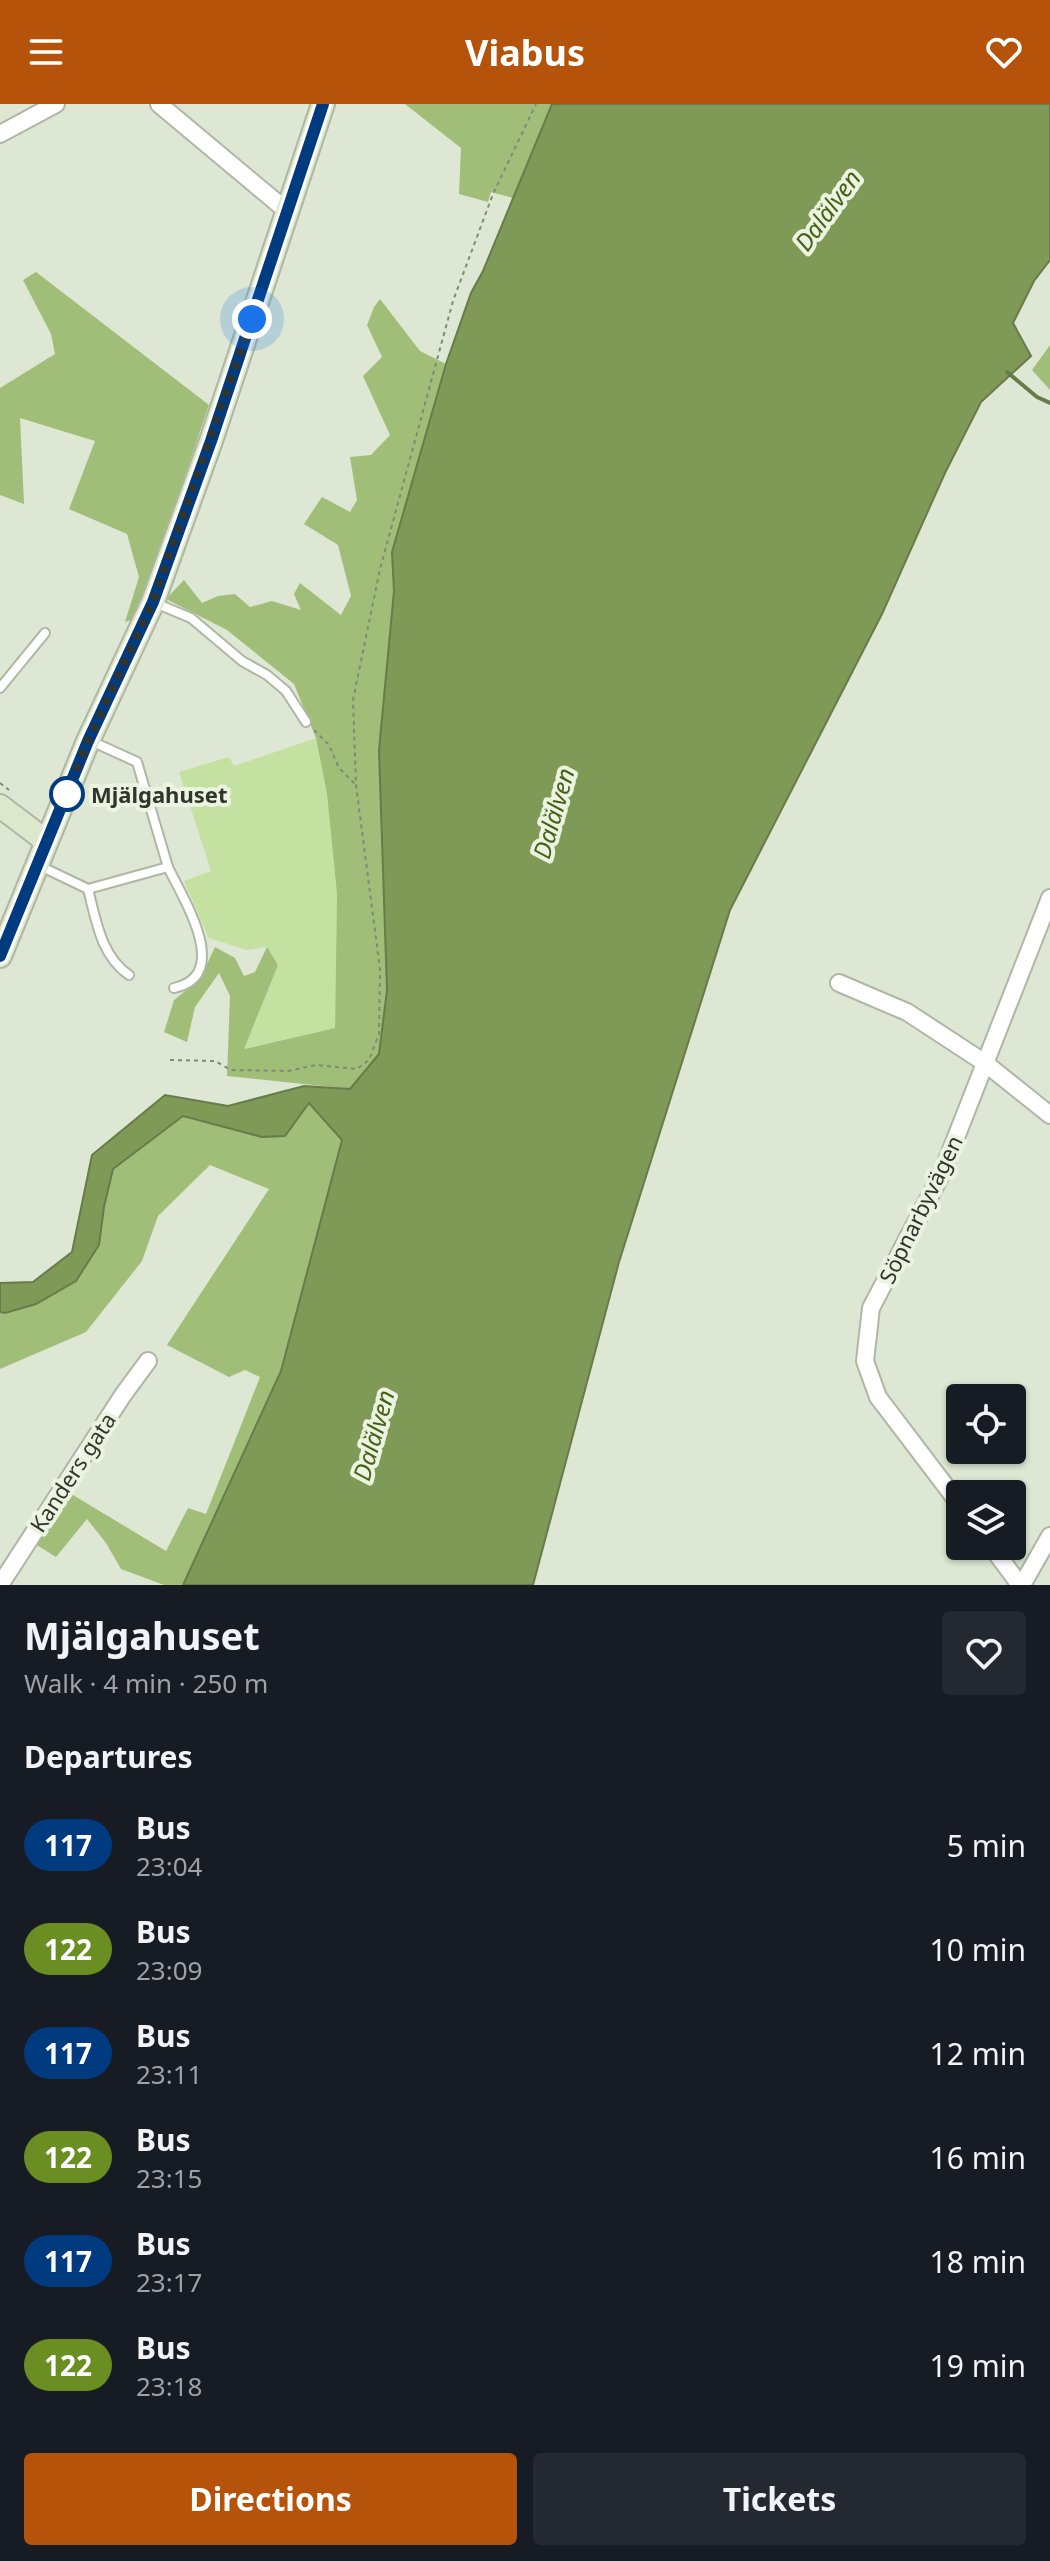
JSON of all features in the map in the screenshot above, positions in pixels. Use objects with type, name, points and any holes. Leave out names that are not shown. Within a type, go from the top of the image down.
[{"type":"street","points":[[0,134],[56,104]]},
{"type":"street","points":[[159,104],[288,212]]},
{"type":"street","points":[[0,956],[88,741],[153,602],[211,441],[323,104]]},
{"type":"street","points":[[6,799],[46,841]]},
{"type":"street","name":"Söpnarbyvägen","points":[[946,1487],[878,1397],[865,1361],[871,1308],[942,1173],[1050,898]]},
{"type":"street","points":[[839,983],[907,1012],[985,1063],[1050,1115]]},
{"type":"street","name":"Kanders gata","points":[[0,1585],[148,1361]]},
{"type":"street","points":[[1002,1560],[1021,1585],[1050,1536]]},
{"type":"lane","points":[[153,602],[191,618],[242,661],[267,675],[286,691],[306,722]]},
{"type":"lane","points":[[0,688],[45,633]]},
{"type":"lane","points":[[88,741],[120,752],[137,762],[168,867],[202,940],[199,972],[187,985],[174,988]]},
{"type":"lane","points":[[37,865],[88,889],[168,867]]},
{"type":"lane","points":[[88,889],[99,935],[115,965],[129,975]]},
{"type":"path","points":[[170,1060],[215,1061],[231,1070],[288,1071],[316,1065],[357,1069],[369,1060],[379,1034],[380,969],[356,785],[353,700],[380,569],[453,301],[493,194],[536,104]]},
{"type":"path","points":[[306,722],[329,745],[339,768],[356,785]]},
{"type":"path","points":[[0,783],[6,799]]},
{"type":"shaded area","points":[[405,104],[552,104],[513,198],[491,192],[488,202],[459,194],[461,148]]},
{"type":"shaded area","points":[[36,272],[209,405],[137,618],[125,622],[139,577],[127,534],[69,509],[95,441],[20,418],[24,504],[0,495],[0,388],[55,354],[51,334],[23,280]]},
{"type":"shaded area","points":[[380,299],[420,351],[446,364],[392,552],[394,591],[379,750],[387,990],[379,1054],[351,1089],[227,1076],[230,996],[219,973],[195,1007],[187,1042],[164,1032],[174,1000],[200,979],[215,947],[235,958],[244,976],[255,972],[267,947],[278,965],[244,1049],[335,1028],[337,894],[327,794],[316,738],[294,684],[227,630],[166,599],[184,580],[202,603],[218,596],[235,594],[250,607],[272,601],[301,610],[294,594],[300,583],[341,615],[351,596],[338,545],[304,524],[322,497],[350,512],[357,500],[350,457],[371,455],[390,435],[363,376],[382,357],[367,325]]},
{"type":"shaded area","points":[[1050,345],[1050,390],[1032,370]]},
{"type":"shaded area","points":[[316,738],[327,794],[337,894],[335,1028],[243,1049],[278,965],[267,947],[247,950],[209,938],[184,881],[211,871],[179,772],[229,757],[234,766]]},
{"type":"shaded area","points":[[309,1102],[342,1140],[281,1371],[183,1585],[164,1585],[121,1569],[87,1519],[56,1557],[35,1544],[68,1492],[166,1551],[188,1508],[206,1514],[260,1377],[245,1370],[229,1377],[167,1345],[269,1189],[210,1165],[158,1216],[142,1261],[86,1332],[0,1369],[0,1312],[5,1313],[99,1245],[113,1169],[184,1116],[262,1137]]},
{"type":"water","name":"Dalälven","points":[[552,104],[1050,104],[1050,260],[1034,281],[1013,323],[1031,356],[981,402],[945,473],[882,614],[730,910],[619,1262],[533,1585],[183,1585],[281,1371],[342,1140],[309,1103],[285,1136],[262,1137],[183,1116],[113,1169],[99,1245],[76,1281],[36,1304],[5,1313],[0,1312],[0,1283],[33,1282],[72,1252],[92,1155],[165,1095],[228,1106],[304,1086],[350,1089],[379,1054],[387,990],[379,750],[394,591],[392,552],[446,364],[471,293]]},
{"type":"waterway","points":[[1007,372],[1037,397],[1050,403]]},
{"type":"bus line","name":"117","points":[[0,956],[88,741],[153,602],[211,441],[323,104]]},
{"type":"place","name":"Mjälgahuset","points":[[67,794]]},
{"type":"route","points":[[67,794],[88,741],[153,602],[252,319]]}]
